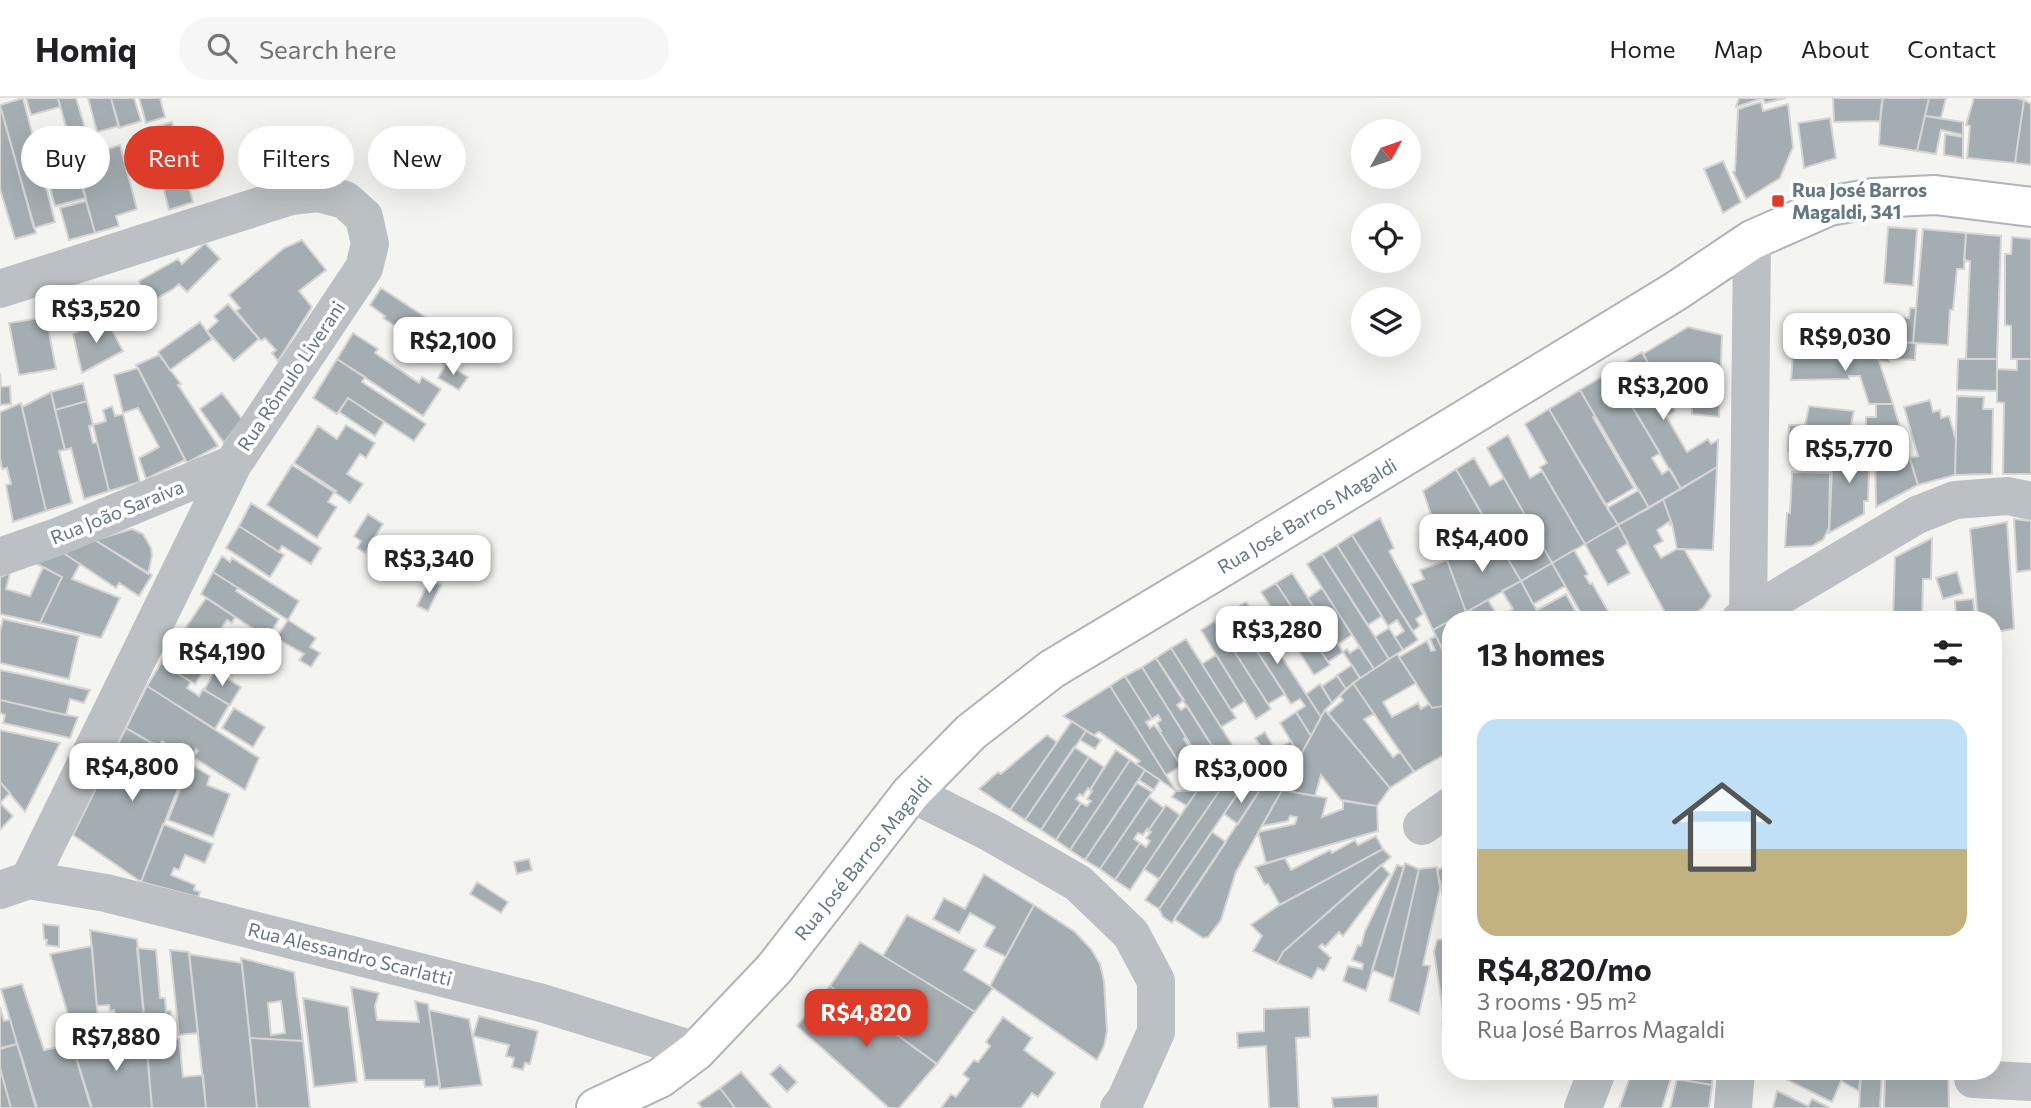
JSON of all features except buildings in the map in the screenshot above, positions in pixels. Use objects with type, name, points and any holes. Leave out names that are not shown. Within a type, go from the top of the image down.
[{"type":"main road","name":"Rua José Barros Magaldi","points":[[596,1108],[660,1078],[696,1051],[774,969],[911,793],[971,732],[1052,669],[1676,291],[1752,240],[1829,206],[1874,198],[1936,195],[2031,207]]},
{"type":"street","name":"Rua Rômulo Liverani","points":[[0,289],[291,196],[318,193],[345,200],[364,217],[370,244],[364,268],[233,464],[15,885]]},
{"type":"street","points":[[1745,611],[1752,240]]},
{"type":"street","name":"Rua João Saraiva","points":[[0,557],[57,537],[233,464]]},
{"type":"street","points":[[1757,611],[1917,515],[1955,500],[2008,496],[2031,500]]},
{"type":"street","points":[[911,793],[989,832],[1078,883],[1131,934],[1156,981],[1156,1032],[1125,1101],[1119,1108]]},
{"type":"street","name":"Rua Alessandro Scarlatti","points":[[15,885],[106,893],[542,1003],[696,1051]]},
{"type":"street","points":[[1583,1108],[1594,1080]]},
{"type":"street","points":[[1733,1108],[1735,1080]]},
{"type":"street","points":[[1973,1086],[2031,1082]]},
{"type":"place","name":"Rua José Barros Magaldi, 341","points":[[1778,201]]}]
